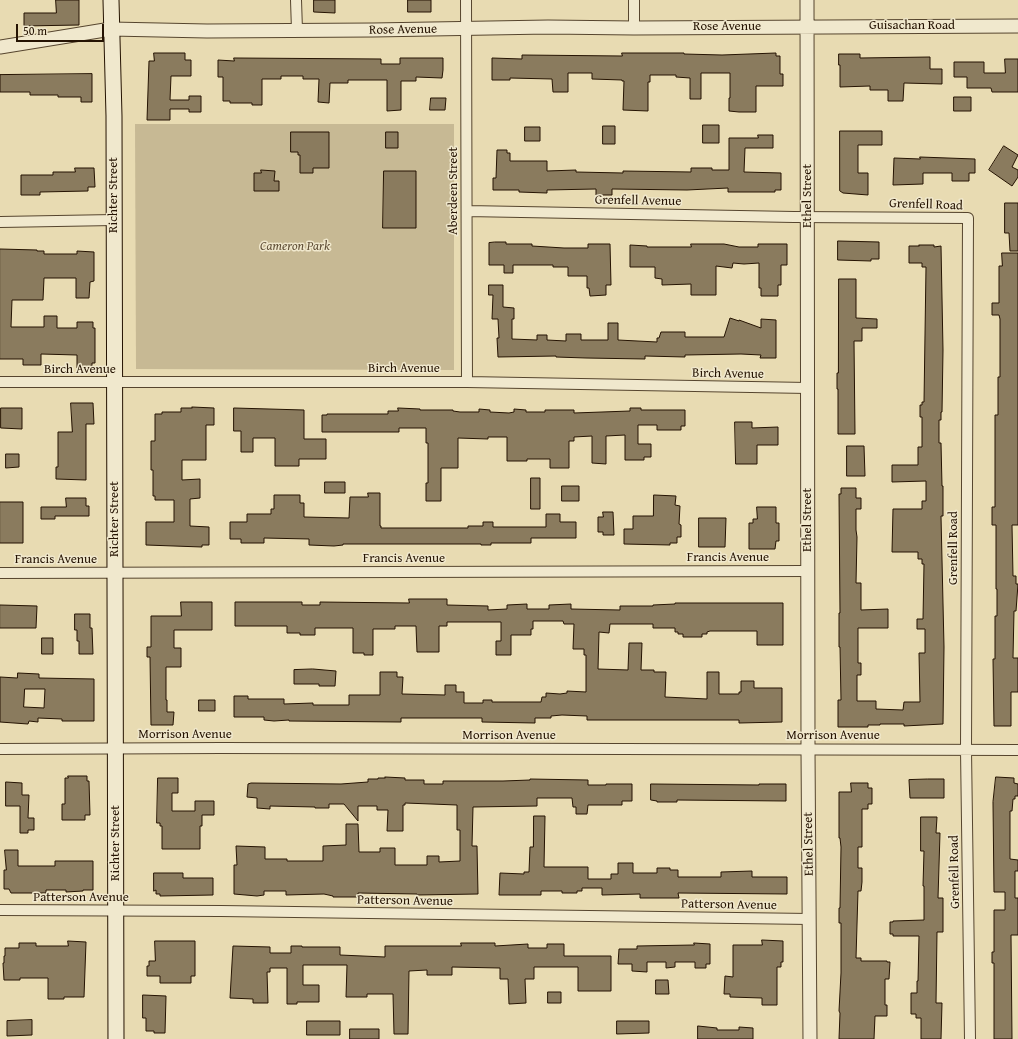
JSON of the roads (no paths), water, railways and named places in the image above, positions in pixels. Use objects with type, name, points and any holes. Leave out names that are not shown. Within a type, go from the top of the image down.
[{"type":"main road","name":"Richter Street","points":[[111,0],[114,116],[116,1039]]},
{"type":"street","points":[[296,0],[297,30]]},
{"type":"street","name":"Aberdeen Street","points":[[466,0],[467,382]]},
{"type":"street","points":[[634,0],[634,28]]},
{"type":"street","name":"Ethel Street","points":[[807,0],[810,1039]]},
{"type":"street","name":"Guisachan Road","points":[[807,27],[1018,26]]},
{"type":"street","name":"Rose Avenue","points":[[0,47],[111,29],[207,31],[548,27],[807,27]]},
{"type":"street","name":"Grenfell Avenue","points":[[467,211],[808,217]]},
{"type":"street","name":"Grenfell Road","points":[[808,217],[968,218],[966,750],[970,1039]]},
{"type":"street","points":[[0,222],[114,220]]},
{"type":"street","name":"Birch Avenue","points":[[0,382],[467,382],[808,388]]},
{"type":"street","name":"Francis Avenue","points":[[0,573],[808,571]]},
{"type":"street","name":"Morrison Avenue","points":[[0,749],[1018,750]]},
{"type":"street","name":"Patterson Avenue","points":[[0,910],[116,912],[221,911],[810,919]]},
{"type":"park label","name":"Cameron Park","points":[[295,247]]}]
